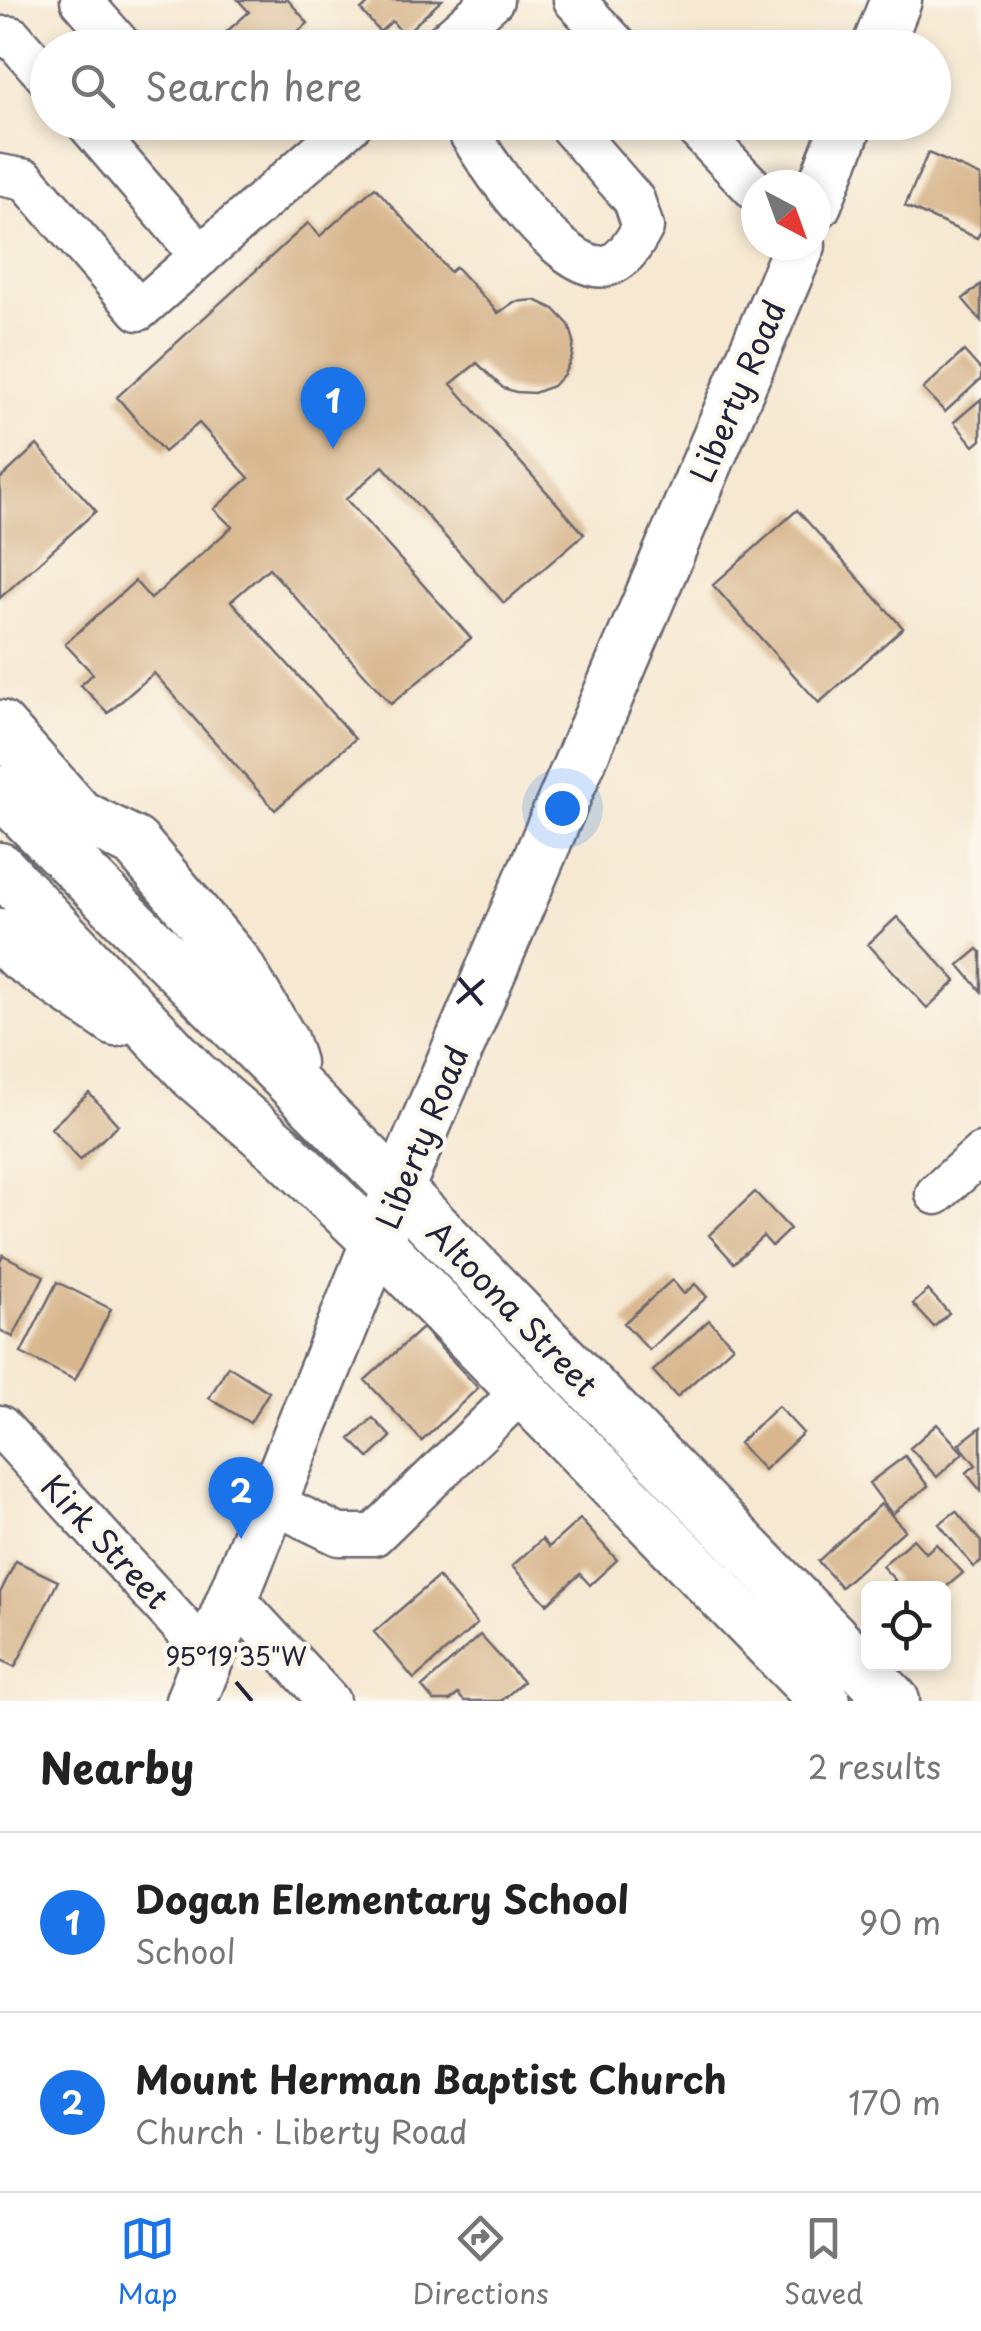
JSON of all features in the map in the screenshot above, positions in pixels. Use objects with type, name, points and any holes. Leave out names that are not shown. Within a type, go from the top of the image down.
[{"type":"main road","points":[[884,30],[896,0]]},
{"type":"main road","points":[[829,170],[841,140]]},
{"type":"main road","name":"Liberty Road","points":[[200,1679],[398,1189],[794,260]]},
{"type":"main road","points":[[0,726],[80,815],[171,964]]},
{"type":"main road","name":"Altoona Street","points":[[0,791],[398,1189],[894,1701]]},
{"type":"main road","points":[[80,815],[135,843],[236,963],[283,1042],[298,1092]]},
{"type":"main road","name":"Altoona Street","points":[[0,868],[194,1075],[280,1149],[378,1242],[825,1701]]},
{"type":"main road","points":[[0,934],[18,954],[194,1075]]},
{"type":"street","points":[[81,0],[107,30]]},
{"type":"street","points":[[459,30],[493,0]]},
{"type":"street","points":[[574,0],[602,30]]},
{"type":"street","points":[[0,37],[12,37],[30,58]]},
{"type":"street","points":[[101,140],[201,256]]},
{"type":"street","points":[[0,175],[26,180],[139,310],[333,140]]},
{"type":"street","points":[[474,140],[491,170],[551,239],[584,266],[608,266],[631,249],[643,227],[634,200],[583,140]]},
{"type":"street","points":[[707,140],[741,175]]},
{"type":"street","points":[[936,1194],[981,1154]]},
{"type":"street","points":[[273,1502],[339,1535],[374,1535],[522,1391]]},
{"type":"street","name":"Kirk Street","points":[[0,1426],[200,1679]]},
{"type":"street","points":[[234,1598],[329,1701]]},
{"type":"building","points":[[238,0],[288,0],[308,23],[300,30],[228,30],[249,12]]},
{"type":"building","points":[[372,0],[442,0],[409,30],[400,30],[392,21],[378,30],[361,10]]},
{"type":"building","points":[[928,153],[981,176],[981,230],[977,238],[905,206]]},
{"type":"building","points":[[375,187],[450,272],[456,267],[498,313],[514,302],[535,300],[554,309],[569,325],[574,341],[572,357],[553,386],[534,393],[516,392],[503,388],[477,363],[451,384],[584,534],[504,603],[383,466],[346,499],[471,638],[391,704],[269,568],[231,601],[355,739],[275,810],[154,673],[108,713],[81,685],[93,674],[65,644],[135,581],[151,599],[232,527],[214,509],[249,478],[199,423],[164,452],[117,397],[308,223],[320,236]]},
{"type":"building","points":[[981,284],[981,321],[963,299]]},
{"type":"building","points":[[964,351],[981,370],[981,379],[945,412],[923,389]]},
{"type":"building","points":[[981,399],[981,440],[974,446],[954,422]]},
{"type":"building","points":[[37,445],[96,511],[0,598],[0,479]]},
{"type":"building","points":[[797,510],[903,628],[819,703],[713,585]]},
{"type":"building","points":[[897,917],[956,981],[927,1008],[868,944]]},
{"type":"building","points":[[978,949],[981,952],[981,991],[959,965]]},
{"type":"building","points":[[89,1093],[118,1125],[80,1160],[51,1128]]},
{"type":"building","points":[[755,1192],[790,1229],[772,1246],[763,1236],[734,1263],[709,1235]]},
{"type":"building","points":[[3,1255],[44,1276],[13,1337],[0,1330]]},
{"type":"building","points":[[672,1280],[684,1294],[695,1284],[707,1297],[649,1350],[624,1323]]},
{"type":"building","points":[[57,1282],[111,1309],[75,1380],[21,1353]]},
{"type":"building","points":[[928,1290],[949,1313],[934,1327],[913,1304]]},
{"type":"building","points":[[709,1320],[733,1346],[677,1397],[653,1371]]},
{"type":"building","points":[[422,1328],[478,1388],[422,1441],[365,1380]]},
{"type":"building","points":[[228,1366],[269,1392],[250,1423],[209,1398]]},
{"type":"building","points":[[778,1406],[803,1433],[764,1470],[739,1443]]},
{"type":"building","points":[[373,1418],[391,1437],[369,1458],[350,1439]]},
{"type":"building","points":[[937,1424],[963,1453],[937,1477],[910,1448]]},
{"type":"building","points":[[981,1427],[981,1491],[966,1473],[976,1465],[959,1444]]},
{"type":"building","points":[[905,1456],[928,1486],[892,1514],[869,1483]]},
{"type":"building","points":[[881,1504],[905,1530],[841,1587],[818,1561]]},
{"type":"building","points":[[956,1511],[981,1542],[981,1562],[974,1567],[939,1524]]},
{"type":"building","points":[[580,1519],[617,1560],[590,1585],[580,1574],[547,1604],[512,1566],[542,1539],[549,1547]]},
{"type":"building","points":[[913,1539],[926,1553],[936,1544],[963,1573],[951,1583],[894,1581],[882,1566]]},
{"type":"building","points":[[16,1561],[58,1581],[15,1667],[0,1659],[0,1593]]},
{"type":"building","points":[[438,1577],[477,1624],[414,1679],[374,1632]]},
{"type":"building","points":[[480,1635],[523,1682],[501,1701],[464,1701],[458,1694],[450,1701],[434,1701],[422,1687]]},
{"type":"place","name":"Dogan Elementary School","points":[[333,449]]},
{"type":"place","name":"Mount Herman Baptist Church","points":[[241,1539]]}]
